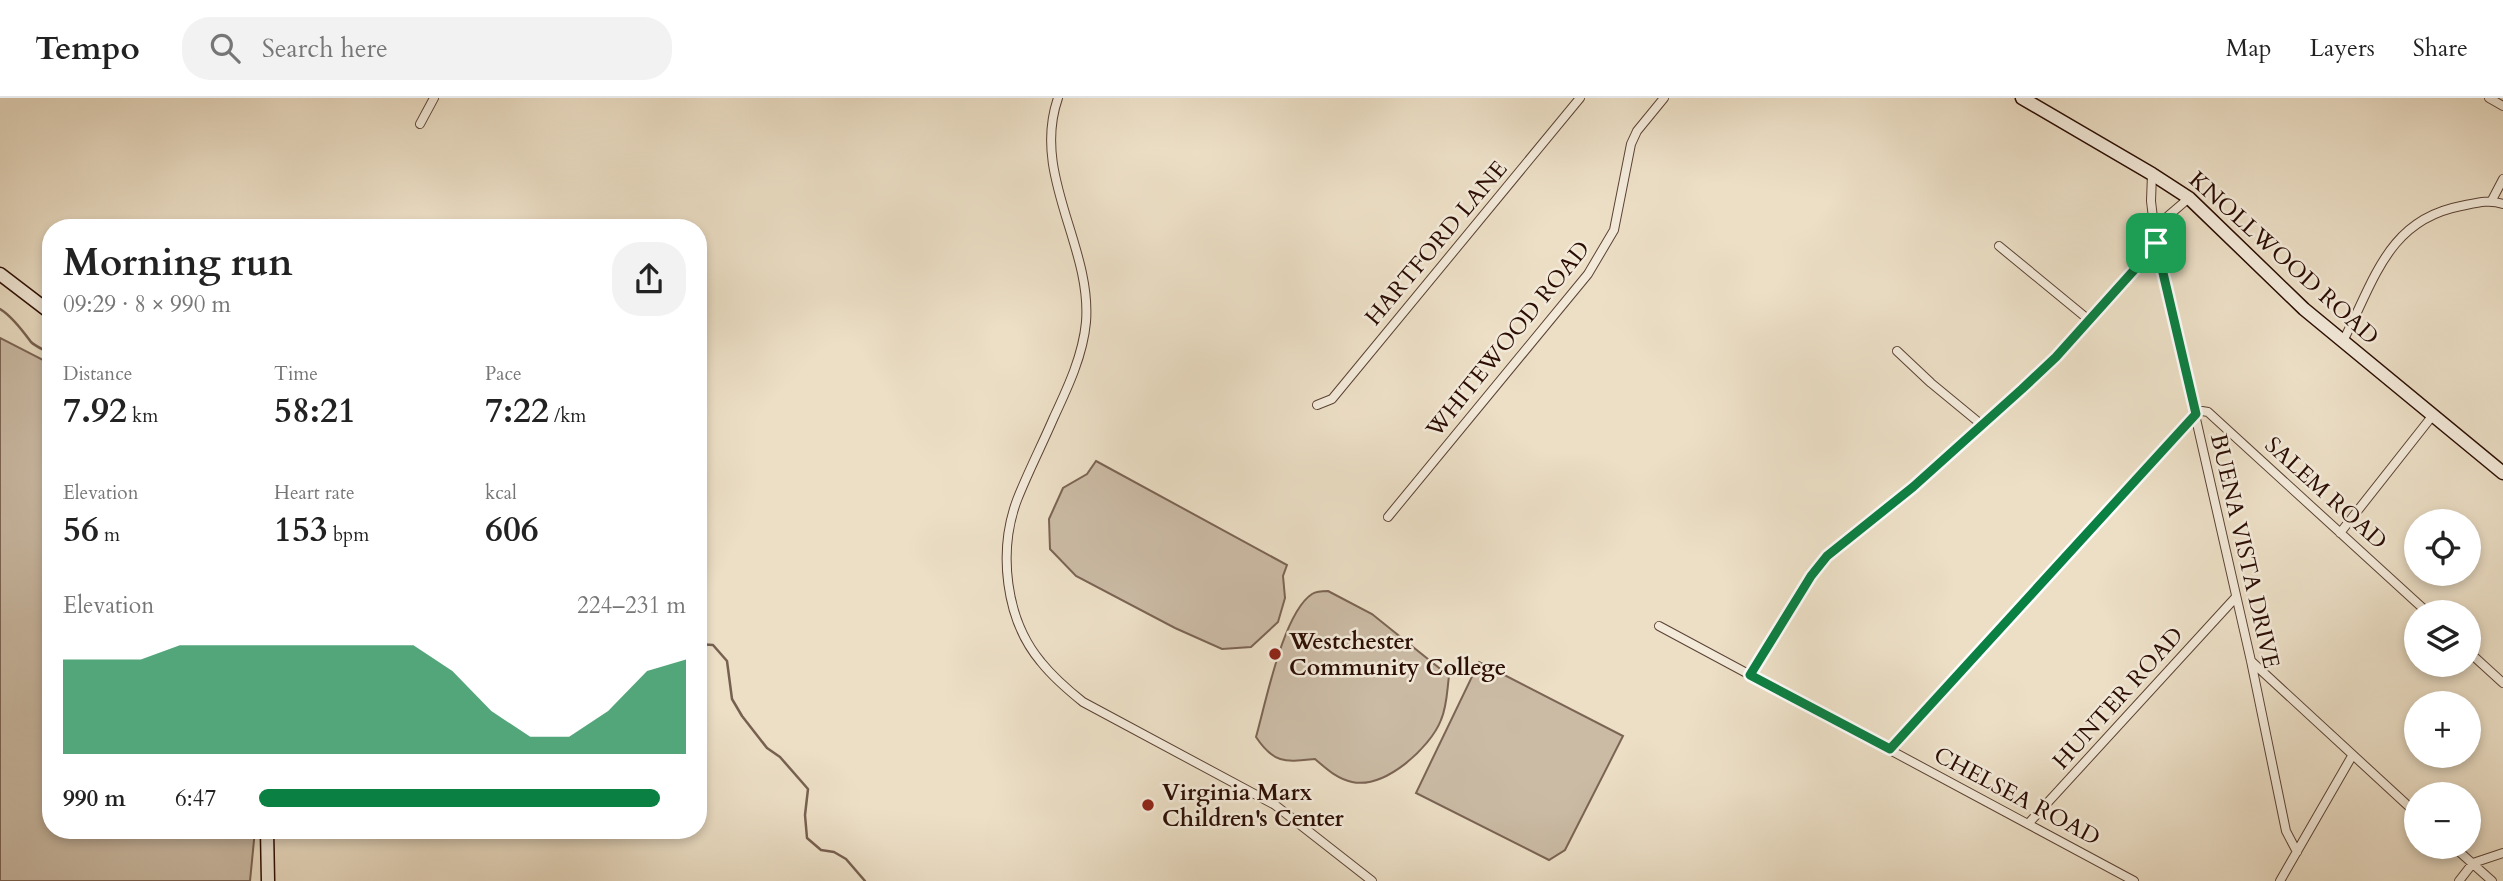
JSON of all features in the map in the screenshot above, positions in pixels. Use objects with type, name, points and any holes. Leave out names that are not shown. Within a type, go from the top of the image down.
[{"type":"main road","name":"KNOLLWOOD ROAD","points":[[2022,98],[2189,198],[2284,290],[2503,472]]},
{"type":"main road","points":[[0,274],[42,306]]},
{"type":"main road","points":[[267,839],[268,881]]},
{"type":"street","points":[[420,124],[434,98]]},
{"type":"street","points":[[1058,98],[1052,125],[1053,168],[1080,268],[1086,321],[1074,370],[1017,502],[1009,532],[1006,556],[1010,591],[1017,617],[1039,660],[1059,682],[1083,702],[1275,805],[1372,881]]},
{"type":"street","name":"HARTFORD LANE","points":[[1317,405],[1332,398],[1580,98]]},
{"type":"street","name":"WHITEWOOD ROAD","points":[[1388,517],[1588,275],[1614,230],[1630,144],[1664,98]]},
{"type":"street","points":[[2489,98],[2503,106]]},
{"type":"street","name":"BUENA VISTA DRIVE","points":[[2152,174],[2151,201],[2156,243],[2251,662],[2286,831],[2297,852]]},
{"type":"street","points":[[2492,200],[2503,180]]},
{"type":"street","points":[[1750,675],[1811,576],[1827,556],[1913,487],[2056,357],[2144,259],[2156,243],[2168,216],[2189,198]]},
{"type":"street","points":[[2343,341],[2383,259],[2395,242],[2429,216],[2492,200],[2503,204]]},
{"type":"street","points":[[1999,246],[2089,320]]},
{"type":"street","points":[[1897,351],[1982,425]]},
{"type":"street","name":"SALEM ROAD","points":[[2196,414],[2208,412],[2414,600]]},
{"type":"street","points":[[1890,749],[2196,414]]},
{"type":"street","points":[[2340,533],[2433,415]]},
{"type":"street","name":"HUNTER ROAD","points":[[2028,824],[2235,597]]},
{"type":"street","name":"CHELSEA ROAD","points":[[1659,626],[2134,881]]},
{"type":"street","points":[[2251,662],[2404,802]]},
{"type":"street","points":[[2481,663],[2503,683]]},
{"type":"street","points":[[2280,881],[2352,756]]},
{"type":"street","points":[[2459,881],[2473,863],[2503,853]]},
{"type":"street","points":[[2468,859],[2492,881]]},
{"type":"shaded area","points":[[0,338],[42,359],[42,839],[254,839],[250,881],[0,881]]},
{"type":"shaded area","points":[[1096,461],[1287,565],[1283,576],[1285,598],[1278,622],[1251,647],[1222,649],[1175,628],[1076,576],[1050,549],[1049,519],[1063,488],[1087,474]]},
{"type":"shaded area","points":[[1328,591],[1372,614],[1449,676],[1443,715],[1427,742],[1417,754],[1392,773],[1365,782],[1342,779],[1315,759],[1296,761],[1275,757],[1256,737],[1277,660],[1292,619],[1312,594]]},
{"type":"shaded area","points":[[1479,662],[1623,736],[1565,850],[1549,860],[1416,793]]},
{"type":"waterway","points":[[0,309],[31,342],[42,349]]},
{"type":"waterway","points":[[707,645],[713,645],[727,661],[732,699],[742,716],[767,748],[780,757],[808,789],[805,815],[807,838],[821,850],[834,852],[846,859],[865,881]]},
{"type":"place","name":"Westchester Community College","points":[[1275,654]]},
{"type":"place","name":"Virginia Marx Children's Center","points":[[1148,805]]},
{"type":"route","points":[[2156,243],[2196,414],[1890,749],[1750,675],[1811,576],[1827,556],[1913,487],[2056,357],[2156,243]]}]
